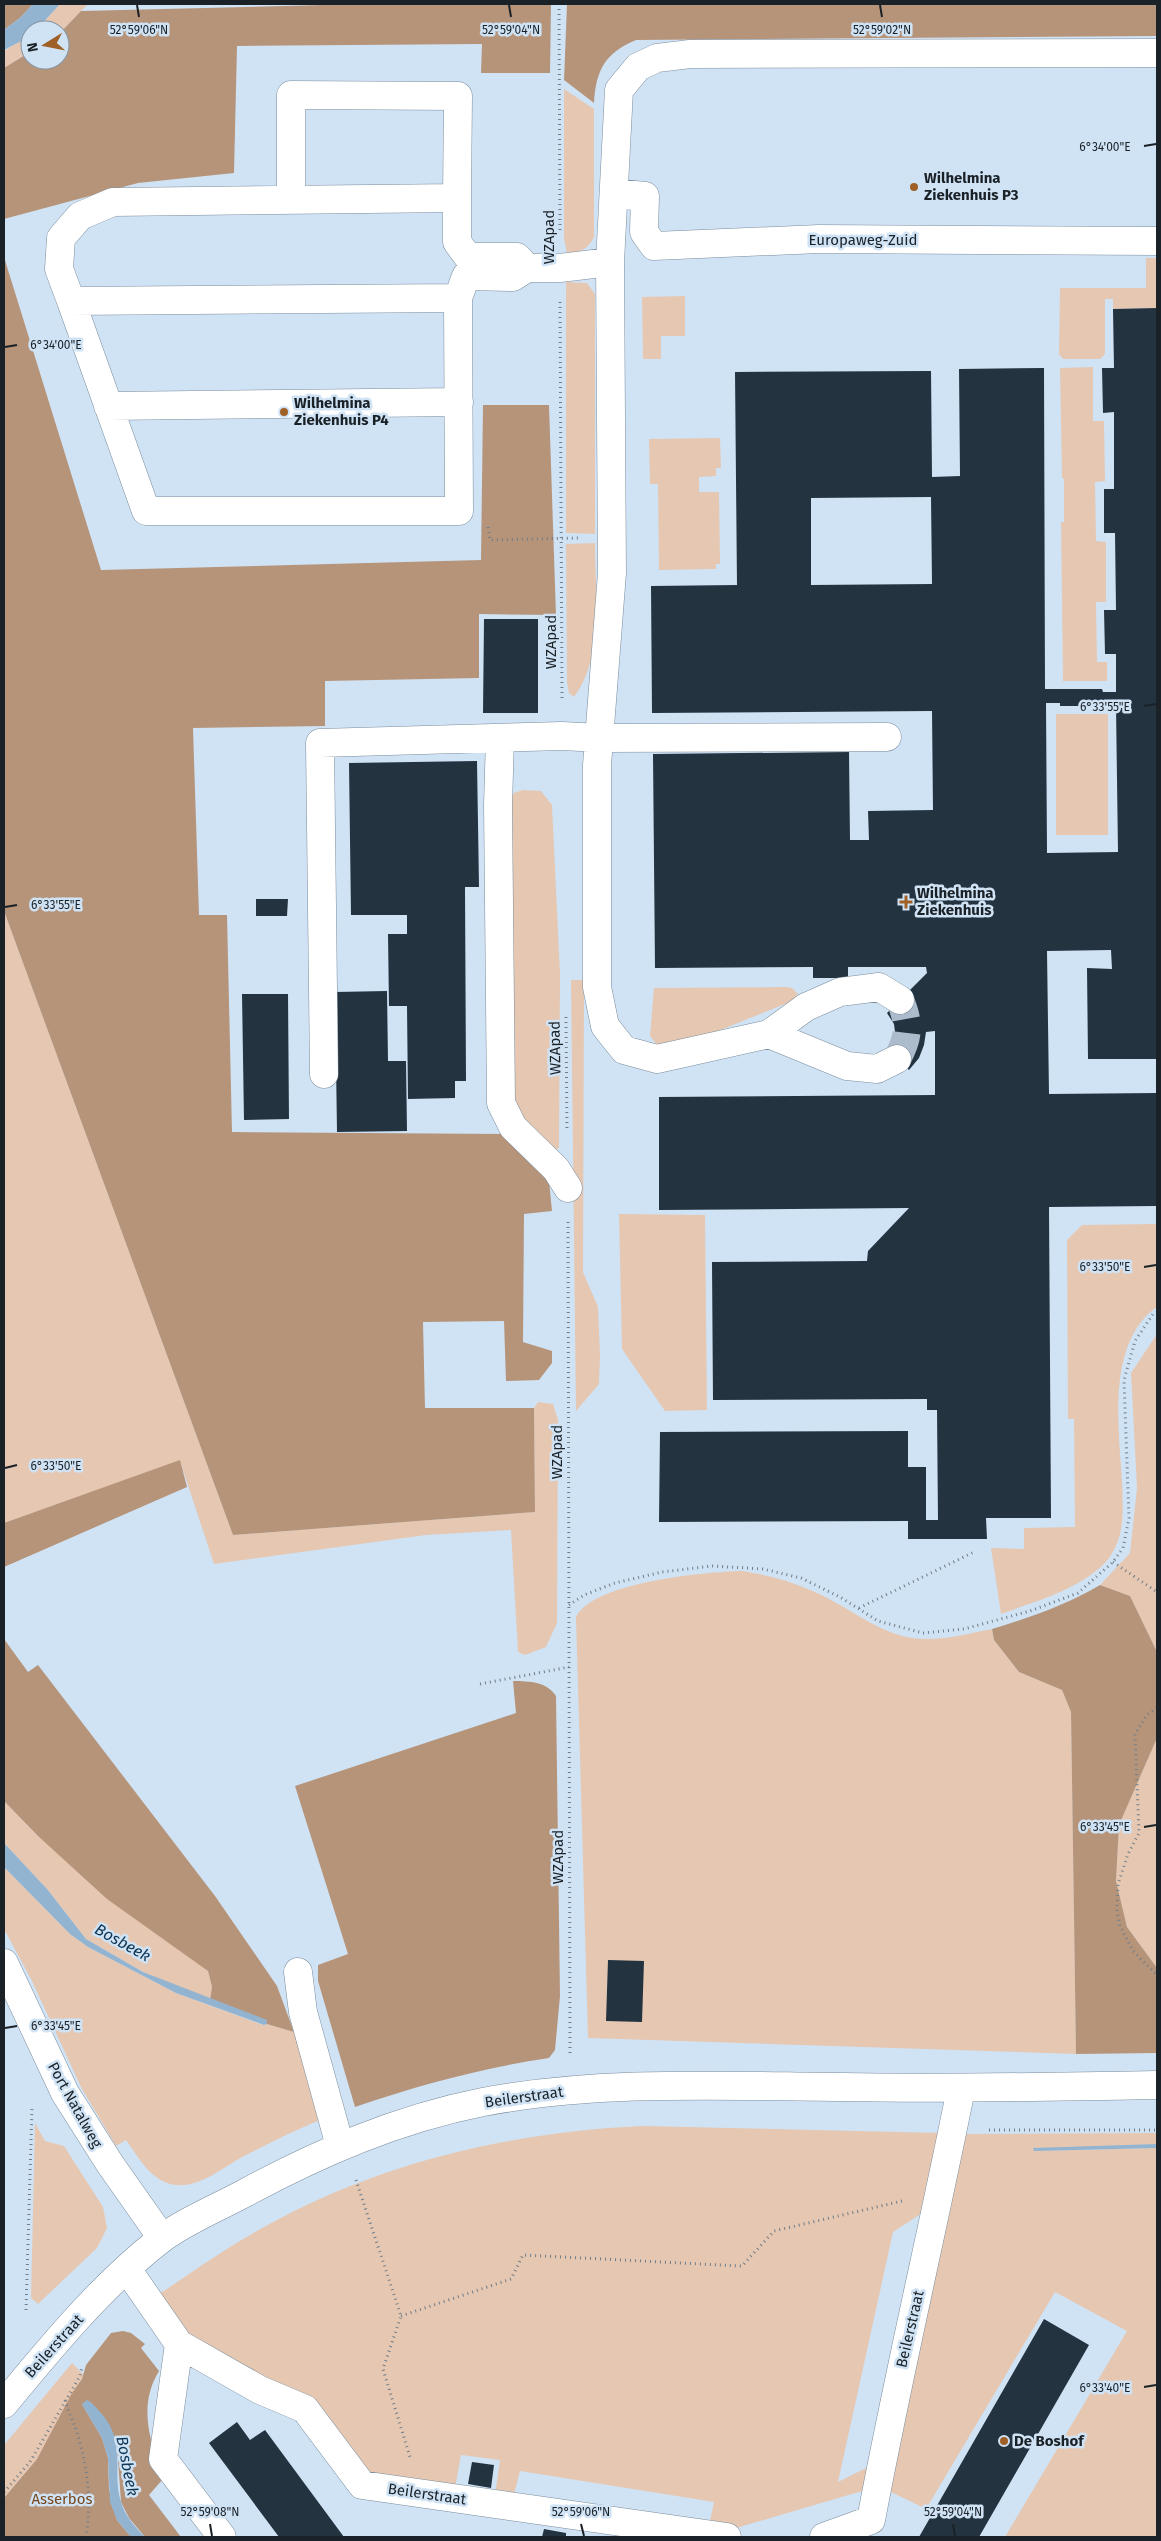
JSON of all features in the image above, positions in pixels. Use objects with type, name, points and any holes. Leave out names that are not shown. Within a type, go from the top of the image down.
[{"type":"street","points":[[900,1000],[879,988],[840,992],[806,1007],[769,1034],[657,1059],[624,1050],[606,1026],[597,987],[599,738],[612,573],[610,262],[619,90],[638,67],[657,58],[690,54],[1157,53]]},
{"type":"street","points":[[291,200],[291,95],[458,96],[457,242],[468,257],[517,257],[527,268]]},
{"type":"street","name":"Europaweg-Zuid","points":[[614,193],[645,196],[644,232],[654,246],[819,239],[1157,241]]},
{"type":"street","points":[[457,198],[113,202],[80,216],[61,238],[59,269],[146,512],[459,511],[458,298],[466,276],[513,277],[527,268],[560,268],[610,262]]},
{"type":"street","points":[[70,301],[458,298]]},
{"type":"street","points":[[108,406],[459,402]]},
{"type":"street","points":[[324,1074],[320,743],[562,736],[599,738],[887,737]]},
{"type":"street","points":[[500,738],[498,824],[501,1103],[513,1127],[556,1169],[568,1188]]},
{"type":"street","points":[[769,1034],[847,1066],[877,1069],[897,1059]]},
{"type":"street","name":"Port Natalweg","points":[[4,1964],[66,2093],[110,2164],[162,2238]]},
{"type":"street","points":[[298,1972],[314,2003],[347,2143],[303,2012],[298,1972]]},
{"type":"street","name":"Beilerstraat","points":[[9,2388],[127,2268],[162,2238],[268,2180],[347,2143],[424,2116],[483,2102],[571,2091],[678,2085],[961,2089],[1157,2085]]},
{"type":"street","name":"Beilerstraat","points":[[824,2537],[871,2520],[893,2403],[941,2192],[961,2089]]},
{"type":"street","name":"Beilerstraat","points":[[127,2268],[179,2344],[260,2390],[305,2409],[362,2484],[727,2537]]},
{"type":"street","points":[[179,2344],[164,2459],[222,2537]]},
{"type":"path","name":"WZApad","points":[[559,4],[562,736]]},
{"type":"path","points":[[459,511],[485,524],[490,530],[490,540],[612,538]]},
{"type":"path","name":"WZApad","points":[[566,1010],[571,2091]]},
{"type":"path","points":[[569,1605],[584,1595],[615,1584],[662,1572],[712,1566],[763,1569],[801,1578],[858,1608],[878,1621],[923,1633],[964,1629],[1030,1611],[1078,1593],[1113,1562],[1123,1548],[1129,1518],[1124,1380],[1135,1340],[1153,1314],[1157,1312]]},
{"type":"path","points":[[858,1608],[974,1552]]},
{"type":"path","points":[[1113,1562],[1157,1592]]},
{"type":"path","points":[[480,1684],[569,1666]]},
{"type":"path","points":[[1157,1708],[1147,1715],[1135,1734],[1139,1833],[1128,1854],[1118,1884],[1120,1926],[1133,1951],[1157,1975]]},
{"type":"path","points":[[26,2310],[32,2102]]},
{"type":"path","points":[[953,2130],[1157,2130]]},
{"type":"path","points":[[356,2180],[401,2316],[383,2370],[421,2493]]},
{"type":"path","points":[[401,2316],[511,2279],[523,2255],[742,2266],[774,2231],[941,2192]]},
{"type":"path","points":[[4,2492],[30,2462],[80,2376],[83,2359]]},
{"type":"path","points":[[66,2400],[69,2416],[79,2438],[88,2476],[90,2505],[86,2537]]},
{"type":"shaded area","points":[[60,4],[88,4],[70,23],[70,20],[45,20]]},
{"type":"shaded area","points":[[20,41],[20,58],[4,68],[4,51]]},
{"type":"shaded area","points":[[564,89],[594,109],[594,237],[583,250],[567,253],[564,239]]},
{"type":"shaded area","points":[[1146,258],[1157,258],[1157,308],[1113,309],[1113,299],[1105,299],[1105,354],[1100,359],[1063,359],[1059,354],[1060,288],[1146,288]]},
{"type":"shaded area","points":[[566,282],[587,283],[595,294],[595,534],[566,533]]},
{"type":"shaded area","points":[[685,296],[685,336],[661,336],[661,359],[643,359],[642,297]]},
{"type":"shaded area","points":[[1093,367],[1093,421],[1104,421],[1105,481],[1095,482],[1096,541],[1106,542],[1106,602],[1096,602],[1097,662],[1107,662],[1107,681],[1063,681],[1061,522],[1064,522],[1064,479],[1062,478],[1060,368]]},
{"type":"shaded area","points":[[720,438],[721,468],[716,468],[716,476],[699,477],[699,492],[719,492],[720,564],[716,564],[716,569],[659,570],[658,484],[650,484],[649,439]]},
{"type":"shaded area","points":[[595,543],[597,603],[594,643],[584,680],[574,697],[569,693],[567,682],[566,544]]},
{"type":"shaded area","points":[[1056,714],[1108,714],[1108,835],[1056,835]]},
{"type":"shaded area","points":[[523,790],[541,791],[552,805],[560,974],[559,1148],[553,1151],[511,1106],[511,798],[514,793]]},
{"type":"shaded area","points":[[4,911],[233,1535],[535,1512],[534,1408],[538,1402],[553,1404],[558,1420],[557,1623],[546,1647],[525,1655],[518,1652],[511,1530],[426,1535],[214,1564],[180,1461],[4,1523]]},
{"type":"shaded area","points":[[571,980],[584,980],[583,1272],[598,1307],[600,1354],[599,1384],[576,1411]]},
{"type":"shaded area","points":[[654,988],[792,988],[798,994],[790,1002],[683,1045],[658,1046],[650,1036]]},
{"type":"shaded area","points":[[619,1214],[705,1215],[707,1410],[665,1411],[622,1349]]},
{"type":"shaded area","points":[[1157,1224],[1157,1307],[1141,1322],[1130,1342],[1123,1364],[1119,1388],[1118,1413],[1122,1515],[1116,1546],[1103,1565],[1080,1582],[1068,1589],[1001,1614],[991,1548],[1024,1549],[1024,1528],[1075,1527],[1074,1419],[1068,1419],[1067,1240],[1082,1225]]},
{"type":"shaded area","points":[[1157,1334],[1157,1652],[1130,1596],[1100,1585],[1130,1553],[1137,1488],[1131,1373]]},
{"type":"shaded area","points":[[742,1571],[765,1575],[798,1585],[829,1599],[879,1627],[912,1638],[952,1637],[992,1629],[994,1640],[1019,1672],[1062,1690],[1071,1712],[1076,2054],[588,2038],[576,1617],[587,1605],[604,1595],[627,1587],[678,1577]]},
{"type":"shaded area","points":[[1157,1738],[1157,1968],[1127,1927],[1116,1881],[1119,1825]]},
{"type":"shaded area","points":[[4,1801],[38,1836],[208,1971],[212,1987],[210,2000],[143,1972],[86,1939],[47,1889],[4,1843]]},
{"type":"shaded area","points":[[4,1867],[70,1934],[88,1947],[176,1993],[263,2025],[267,2024],[294,2032],[320,2120],[242,2157],[205,2179],[186,2185],[167,2183],[159,2179],[146,2168],[126,2140],[116,2146],[82,2089],[31,1979],[4,1929]]},
{"type":"shaded area","points":[[35,2123],[45,2141],[64,2146],[103,2207],[107,2228],[97,2248],[38,2304],[31,2298]]},
{"type":"shaded area","points":[[642,2126],[942,2133],[924,2212],[893,2232],[838,2482],[870,2466],[862,2491],[733,2529],[709,2526],[714,2502],[520,2471],[513,2498],[495,2495],[500,2460],[461,2455],[455,2488],[368,2473],[198,2346],[157,2294],[266,2226],[355,2184],[401,2168],[448,2154],[496,2143],[593,2129]]},
{"type":"shaded area","points":[[1157,2133],[1157,2144],[1034,2151],[1157,2148],[1157,2537],[1005,2537],[1127,2331],[1055,2292],[926,2509],[885,2489],[963,2134]]},
{"type":"shaded area","points":[[72,2363],[84,2375],[37,2459],[4,2498],[4,2445]]},
{"type":"green space","points":[[4,4],[33,4],[21,17],[4,30]]},
{"type":"green space","points":[[363,4],[551,4],[550,73],[481,73],[482,44],[237,46],[234,173],[138,183],[4,219],[4,68],[20,58],[20,70],[70,70],[70,23],[81,11]]},
{"type":"green space","points":[[567,4],[1157,4],[1157,36],[636,40],[617,51],[604,64],[597,81],[594,103],[564,80]]},
{"type":"green space","points":[[4,257],[101,570],[481,560],[483,405],[549,405],[556,615],[479,614],[479,678],[325,681],[325,726],[193,728],[199,915],[227,915],[232,1132],[507,1134],[549,1181],[552,1211],[524,1214],[523,1342],[552,1351],[552,1363],[539,1380],[506,1381],[504,1321],[423,1322],[425,1408],[534,1408],[535,1512],[233,1535],[4,911]]},
{"type":"green space","points":[[180,1460],[187,1487],[4,1567],[4,1523]]},
{"type":"green space","points":[[1100,1585],[1130,1596],[1157,1652],[1157,1738],[1119,1825],[1116,1881],[1127,1927],[1157,1968],[1157,2053],[1076,2054],[1071,1712],[1062,1690],[1019,1672],[994,1640],[992,1629],[1074,1599]]},
{"type":"green space","points":[[4,1639],[28,1672],[38,1665],[215,1896],[277,1986],[294,2032],[267,2024],[266,2020],[210,2000],[212,1987],[208,1971],[107,1899],[38,1836],[4,1801]]},
{"type":"green space","points":[[513,1681],[532,1682],[543,1685],[556,1696],[560,1996],[555,2050],[549,2058],[451,2078],[355,2107],[318,1981],[318,1965],[348,1954],[295,1786],[516,1713]]},
{"type":"green space","name":"Asserbos","points":[[123,2331],[131,2333],[145,2344],[141,2348],[159,2371],[152,2384],[147,2412],[154,2452],[163,2479],[149,2495],[181,2537],[145,2537],[129,2518],[121,2502],[117,2445],[82,2404],[102,2438],[108,2458],[109,2489],[117,2520],[131,2537],[4,2537],[4,2498],[37,2459],[72,2393],[82,2379],[86,2365],[111,2333]]},
{"type":"water","points":[[33,4],[60,4],[45,20],[20,20],[20,42],[4,50],[4,30],[21,17]]},
{"type":"water","points":[[4,1843],[47,1889],[86,1939],[143,1972],[267,2020],[267,2024],[264,2025],[176,1993],[88,1947],[70,1934],[4,1867]]},
{"type":"water","points":[[1157,2144],[1157,2148],[1034,2151],[1033,2148]]},
{"type":"water","points":[[87,2400],[101,2413],[114,2436],[117,2447],[117,2479],[121,2502],[128,2517],[145,2537],[131,2537],[117,2520],[110,2502],[108,2458],[102,2438],[82,2404]]},
{"type":"building","name":"Wilhelmina Ziekenhuis","points":[[1157,308],[1157,1059],[1088,1059],[1087,968],[1112,969],[1111,950],[1047,951],[1049,1094],[1157,1093],[1157,1206],[1049,1207],[1051,1518],[986,1518],[987,1539],[908,1539],[908,1521],[659,1522],[660,1432],[908,1431],[908,1467],[926,1467],[926,1520],[938,1520],[937,1410],[927,1410],[927,1399],[713,1400],[712,1262],[867,1261],[868,1251],[909,1208],[659,1210],[659,1097],[935,1095],[935,1031],[926,1032],[919,1058],[909,1070],[888,1049],[895,1032],[894,1024],[887,1013],[927,973],[926,967],[848,967],[848,978],[813,978],[813,967],[655,968],[653,754],[849,752],[850,840],[869,840],[868,811],[933,810],[932,711],[652,713],[651,586],[737,585],[735,372],[931,371],[932,477],[960,476],[959,369],[1044,368],[1045,689],[1102,689],[1103,692],[1116,692],[1116,654],[1105,654],[1104,610],[1116,610],[1115,533],[1104,533],[1104,489],[1114,489],[1114,412],[1103,413],[1102,368],[1114,368],[1113,309]],"holes":[[[931,497],[932,584],[811,585],[811,498]],[[1046,703],[1060,703],[1060,706],[1116,706],[1118,852],[1047,853]]]},
{"type":"building","points":[[484,619],[538,619],[538,713],[483,713]]},
{"type":"building","points":[[477,761],[479,887],[465,887],[466,1081],[455,1081],[455,1098],[408,1099],[407,1006],[389,1006],[388,934],[407,934],[407,915],[351,915],[349,763]]},
{"type":"building","points":[[256,899],[288,899],[287,916],[256,916]]},
{"type":"building","points":[[387,991],[388,1061],[406,1061],[407,1131],[337,1132],[335,992]]},
{"type":"building","points":[[242,994],[288,994],[289,1119],[244,1120]]},
{"type":"building","points":[[608,1960],[644,1961],[642,2022],[606,2021]]},
{"type":"building","name":"De Boshof","points":[[1044,2319],[1089,2345],[979,2537],[919,2537]]},
{"type":"building","points":[[237,2422],[250,2440],[265,2430],[344,2537],[279,2537],[209,2443]]},
{"type":"building","points":[[472,2462],[494,2465],[491,2488],[468,2484]]},
{"type":"building","points":[[544,2529],[566,2533],[566,2537],[542,2537]]},
{"type":"tunnel","points":[[897,1059],[904,1044],[907,1030],[907,1023],[900,1000]]},
{"type":"place","name":"Wilhelmina Ziekenhuis P3","points":[[914,187]]},
{"type":"place","name":"Wilhelmina Ziekenhuis P4","points":[[284,412]]},
{"type":"place","name":"Wilhelmina Ziekenhuis","points":[[906,902]]},
{"type":"place","name":"De Boshof","points":[[1004,2441]]},
{"type":"water label","name":"Bosbeek","points":[[123,1942]]},
{"type":"water label","name":"Bosbeek","points":[[128,2466]]}]
